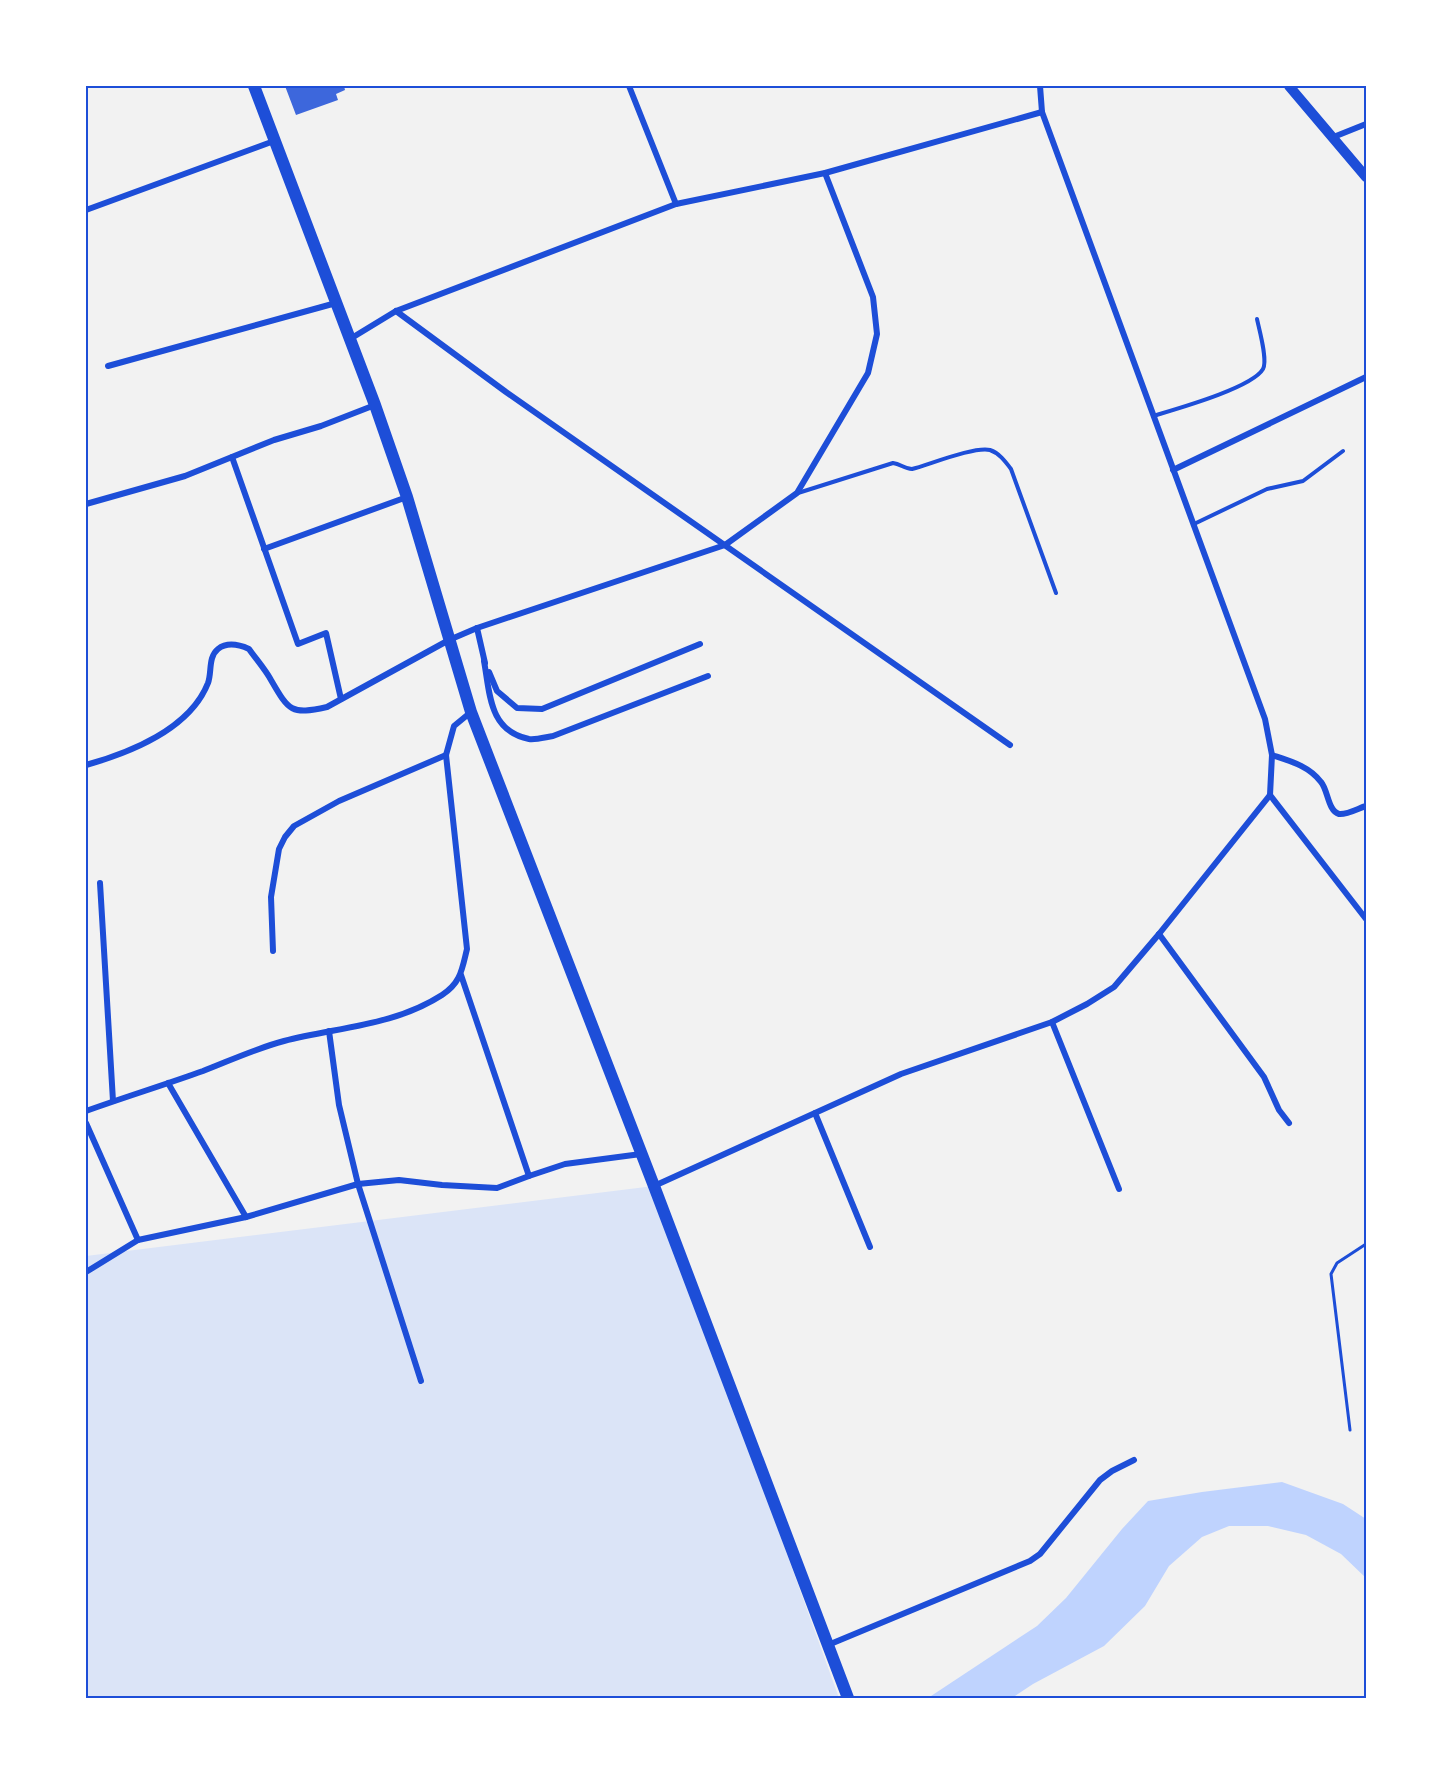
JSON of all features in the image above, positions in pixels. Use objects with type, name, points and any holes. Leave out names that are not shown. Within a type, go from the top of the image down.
[{"type":"main road","points":[[254,86],[375,405],[407,497],[471,712],[846,1693]]},
{"type":"street","points":[[628,86],[676,204]]},
{"type":"street","points":[[654,1186],[901,1074],[1052,1022],[1114,987],[1160,934],[1270,795],[1272,755],[1252,680],[1042,112],[1040,86]]},
{"type":"street","points":[[1289,86],[1366,177]]},
{"type":"street","points":[[350,339],[396,311],[676,204],[825,173],[1042,112]]},
{"type":"street","points":[[1331,138],[1366,124]]},
{"type":"street","points":[[86,210],[275,140]]},
{"type":"street","points":[[86,765],[119,756],[142,745],[185,716],[208,682],[212,655],[219,647],[231,644],[249,649],[285,704],[294,709],[306,712],[327,707],[449,640],[477,628],[725,545],[797,493],[867,374],[877,334],[873,297],[825,173]]},
{"type":"street","points":[[108,366],[337,303]]},
{"type":"street","points":[[396,311],[515,399],[1010,745]]},
{"type":"street","points":[[1173,470],[1366,377]]},
{"type":"street","points":[[86,504],[185,476],[274,440],[321,426],[375,405]]},
{"type":"street","points":[[232,457],[298,644],[326,633],[341,699]]},
{"type":"street","points":[[264,549],[407,497]]},
{"type":"street","points":[[477,628],[496,718],[509,731],[531,739],[553,736],[708,676]]},
{"type":"street","points":[[484,661],[497,691],[517,708],[542,709],[700,644]]},
{"type":"street","points":[[86,1111],[283,1041],[368,1025],[400,1015],[441,995],[453,985],[461,975],[467,949],[446,755],[454,726],[471,712]]},
{"type":"street","points":[[273,951],[271,897],[274,873],[279,849],[294,826],[339,801],[446,755]]},
{"type":"street","points":[[1272,755],[1296,762],[1313,773],[1323,783],[1333,810],[1337,813],[1342,814],[1366,806]]},
{"type":"street","points":[[1270,795],[1366,919]]},
{"type":"street","points":[[100,883],[114,1101]]},
{"type":"street","points":[[1160,934],[1264,1077],[1279,1110],[1289,1123]]},
{"type":"street","points":[[461,975],[529,1176]]},
{"type":"street","points":[[1052,1022],[1119,1189]]},
{"type":"street","points":[[329,1031],[339,1105],[358,1184],[421,1380]]},
{"type":"street","points":[[168,1083],[246,1217]]},
{"type":"street","points":[[815,1113],[870,1247]]},
{"type":"street","points":[[86,1123],[138,1240]]},
{"type":"street","points":[[86,1272],[138,1240],[246,1217],[358,1184],[399,1180],[497,1188],[565,1164],[641,1154]]},
{"type":"street","points":[[828,1645],[1030,1562],[1040,1554],[1100,1480],[1134,1460]]},
{"type":"lane","points":[[1153,416],[1206,400],[1254,379],[1264,368],[1257,319]]},
{"type":"lane","points":[[797,493],[893,463],[912,469],[973,451],[989,450],[1002,457],[1011,469],[1056,592]]},
{"type":"lane","points":[[1194,524],[1267,489],[1303,481],[1343,451]]},
{"type":"path","points":[[1350,1430],[1331,1274],[1337,1263],[1366,1244]]},
{"type":"shaded area","points":[[654,1186],[839,1698],[86,1698],[86,1256]]},
{"type":"water","points":[[1282,1482],[1343,1504],[1366,1519],[1366,1578],[1341,1554],[1306,1535],[1268,1526],[1229,1526],[1202,1537],[1169,1566],[1145,1606],[1104,1646],[1033,1684],[1012,1698],[928,1698],[1037,1626],[1066,1598],[1148,1501]]},
{"type":"building","points":[[285,86],[344,86],[345,90],[336,94],[338,100],[296,115]]}]
